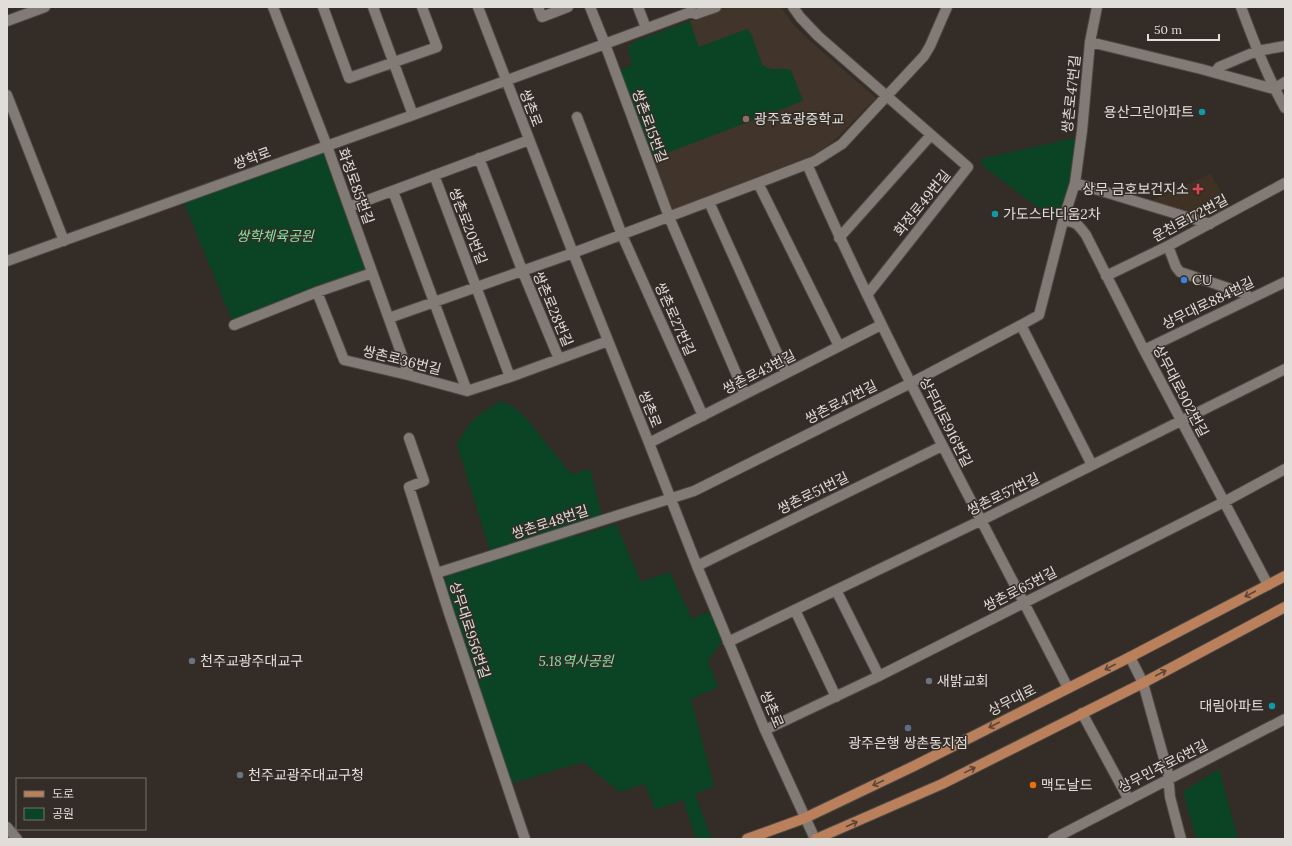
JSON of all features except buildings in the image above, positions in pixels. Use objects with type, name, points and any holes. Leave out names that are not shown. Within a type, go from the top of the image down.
[{"type":"main road","name":"상무대로","points":[[747,839],[806,818],[914,766],[1130,657],[1285,576]]},
{"type":"main road","points":[[815,839],[935,786],[1284,611]]},
{"type":"street","points":[[7,21],[45,7]]},
{"type":"street","name":"화정로85번길","points":[[273,7],[327,146],[409,375]]},
{"type":"street","points":[[323,7],[350,78],[437,47],[422,7]]},
{"type":"street","points":[[373,7],[414,115]]},
{"type":"street","name":"쌍촌로","points":[[478,7],[573,253],[697,566],[765,730],[815,839]]},
{"type":"street","points":[[538,7],[542,17],[568,7]]},
{"type":"street","name":"쌍촌로15번길","points":[[590,7],[668,217]]},
{"type":"street","points":[[638,7],[646,28]]},
{"type":"street","points":[[506,80],[605,44],[690,10],[696,14],[716,7]]},
{"type":"street","name":"화정로49번길","points":[[793,7],[800,17],[818,36],[968,167],[867,295]]},
{"type":"street","points":[[573,253],[807,164],[828,154],[842,144],[924,56],[947,7]]},
{"type":"street","name":"쌍촌로47번길","points":[[671,499],[694,491],[911,383],[1039,315],[1062,222],[1075,183],[1082,131],[1090,42],[1097,7]]},
{"type":"street","points":[[1242,7],[1257,51],[1285,108]]},
{"type":"street","points":[[1090,42],[1215,72],[1274,88],[1285,82]]},
{"type":"street","points":[[1215,72],[1219,67],[1257,51],[1285,46]]},
{"type":"street","name":"쌍학로","points":[[7,261],[414,115],[506,80]]},
{"type":"street","points":[[7,95],[64,241]]},
{"type":"street","name":"쌍촌로27번길","points":[[577,117],[622,235],[703,416]]},
{"type":"street","points":[[839,238],[931,135]]},
{"type":"street","name":"쌍촌로20번길","points":[[349,207],[529,140]]},
{"type":"street","points":[[479,158],[522,270]]},
{"type":"street","name":"상무대로916번길","points":[[807,164],[839,238],[881,325],[1068,688]]},
{"type":"street","name":"쌍촌로20번길","points":[[434,175],[477,287]]},
{"type":"street","points":[[758,183],[839,346]]},
{"type":"street","points":[[1075,183],[1210,224]]},
{"type":"street","name":"운천로172번길","points":[[1106,276],[1168,246],[1285,183]]},
{"type":"street","points":[[393,191],[467,391],[608,341]]},
{"type":"street","points":[[709,202],[786,373]]},
{"type":"street","points":[[668,217],[745,394]]},
{"type":"street","name":"상무대로902번길","points":[[1062,222],[1072,221],[1080,227],[1086,235],[1144,350],[1268,585]]},
{"type":"street","points":[[1168,246],[1176,267],[1180,272],[1246,294],[1250,299]]},
{"type":"street","name":"쌍촌로28번길","points":[[389,318],[573,253]]},
{"type":"street","name":"쌍촌로28번길","points":[[522,270],[559,359]]},
{"type":"street","points":[[234,325],[317,292],[372,273]]},
{"type":"street","name":"상무대로884번길","points":[[1144,350],[1285,282]]},
{"type":"street","points":[[477,287],[510,377]]},
{"type":"street","name":"쌍촌로36번길","points":[[317,292],[344,360],[409,375],[467,391]]},
{"type":"street","name":"쌍촌로43번길","points":[[649,443],[881,325]]},
{"type":"street","points":[[1021,325],[1092,465]]},
{"type":"street","name":"쌍촌로57번길","points":[[728,642],[982,520],[1285,369]]},
{"type":"street","name":"상무대로956번길","points":[[409,438],[424,481],[409,487],[420,525],[525,839]]},
{"type":"street","name":"쌍촌로51번길","points":[[697,566],[942,446]]},
{"type":"street","name":"쌍촌로65번길","points":[[765,730],[836,698],[880,676],[1224,502],[1285,469]]},
{"type":"street","name":"쌍촌로48번길","points":[[437,573],[671,499]]},
{"type":"street","points":[[836,590],[880,676]]},
{"type":"street","points":[[795,610],[836,698]]},
{"type":"street","points":[[1130,657],[1143,683],[1168,774],[1170,797],[1181,839]]},
{"type":"street","points":[[1082,713],[1129,800]]},
{"type":"street","name":"상무민주로6번길","points":[[1054,839],[1285,719]]},
{"type":"street","points":[[7,827],[17,839]]},
{"type":"shaded area","name":"광주효광중학교","points":[[727,7],[781,7],[793,24],[809,40],[876,98],[835,140],[815,155],[671,211],[618,70],[632,65],[628,50],[629,46],[633,42]]},
{"type":"shaded area","name":"상무 금호보건지소","points":[[1211,174],[1230,209],[1211,220],[1143,204]]},
{"type":"green space","points":[[690,21],[699,47],[747,29],[751,33],[762,64],[765,67],[772,69],[791,70],[803,101],[651,159],[618,70],[632,65],[629,56],[629,47],[633,42]]},
{"type":"green space","points":[[1074,138],[1074,167],[1060,217],[1052,218],[984,167],[980,159]]},
{"type":"green space","name":"쌍학체육공원","points":[[327,146],[372,273],[234,325],[182,198]]},
{"type":"green space","name":"5.18역사공원","points":[[501,401],[514,407],[526,418],[571,474],[590,469],[602,516],[574,525],[577,536],[616,524],[641,582],[670,572],[692,619],[710,611],[722,641],[708,661],[718,687],[691,699],[714,786],[695,794],[711,837],[696,839],[683,800],[655,810],[645,784],[619,792],[583,762],[509,784],[445,586],[446,577],[493,561],[457,444],[469,425],[480,414]]},
{"type":"green space","points":[[1219,769],[1238,839],[1196,839],[1183,792]]},
{"type":"place","name":"용산그린아파트","points":[[1202,112]]},
{"type":"place","name":"광주효광중학교","points":[[746,119]]},
{"type":"place","name":"상무 금호보건지소","points":[[1198,189]]},
{"type":"place","name":"가도스타디움2차","points":[[995,214]]},
{"type":"place","name":"CU","points":[[1184,280]]},
{"type":"place","name":"천주교광주대교구","points":[[192,661]]},
{"type":"place","name":"새밝교회","points":[[929,681]]},
{"type":"place","name":"대림아파트","points":[[1272,706]]},
{"type":"place","name":"광주은행 쌍촌동지점","points":[[908,728]]},
{"type":"place","name":"천주교광주대교구청","points":[[240,775]]},
{"type":"place","name":"맥도날드","points":[[1033,785]]}]
